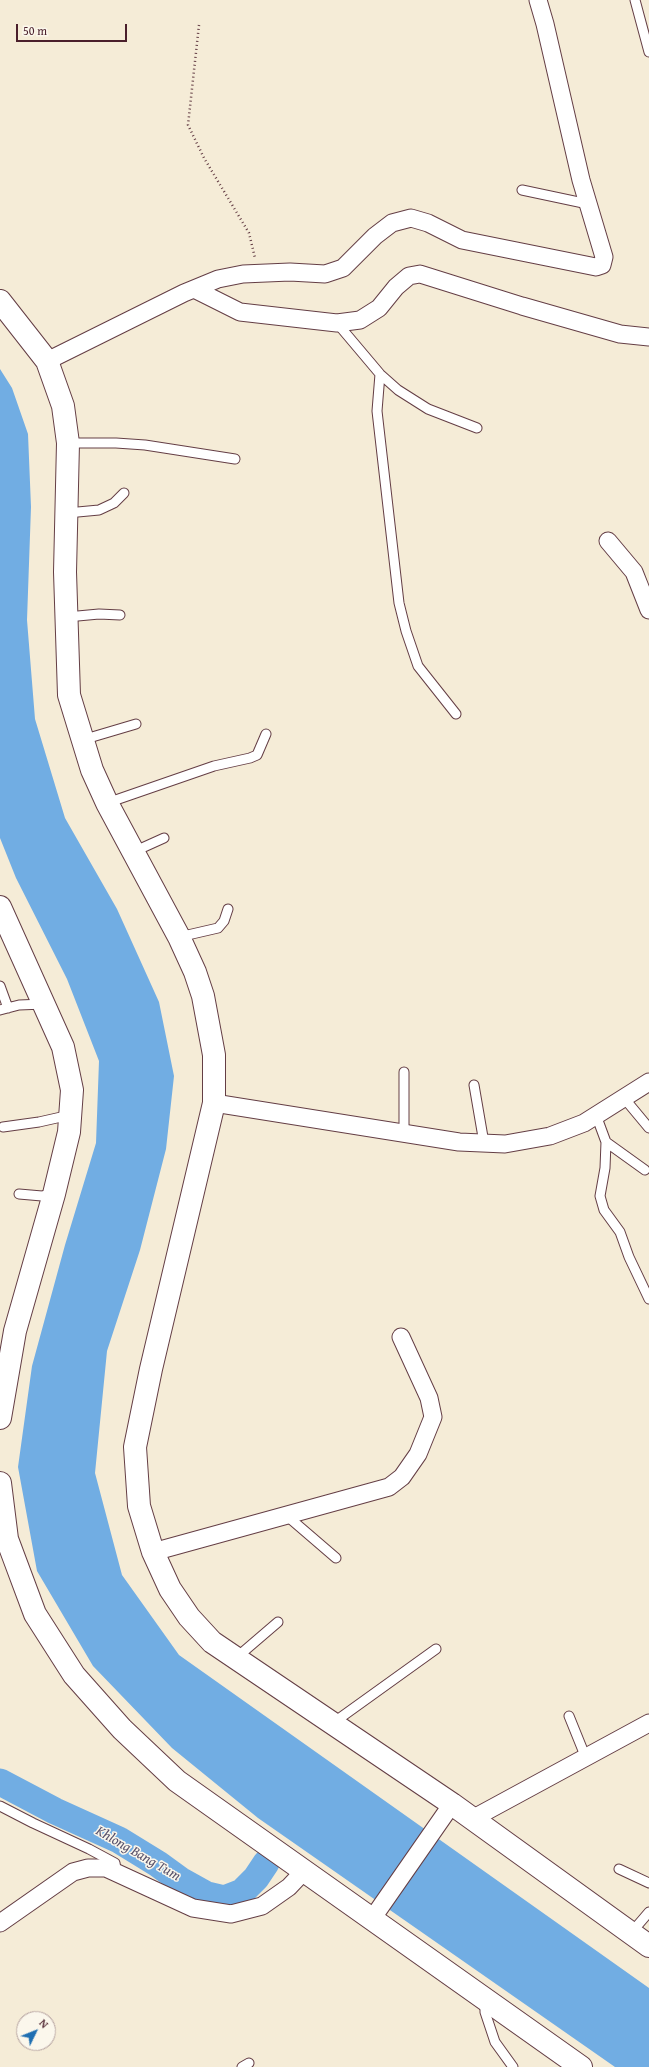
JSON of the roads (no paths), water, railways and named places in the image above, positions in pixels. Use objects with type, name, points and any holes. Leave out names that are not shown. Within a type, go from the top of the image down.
[{"type":"street","points":[[47,361],[194,289],[218,279],[243,274],[259,273],[290,272],[325,274],[343,268],[375,236],[392,223],[411,218],[428,223],[462,240],[596,268],[602,265],[604,257],[588,204],[538,0]]},
{"type":"street","points":[[194,289],[240,312],[337,323],[360,320],[379,308],[396,287],[409,276],[420,274],[522,306],[620,334],[649,337]]},
{"type":"street","points":[[0,301],[47,361],[63,406],[68,443],[67,617],[69,695],[92,770],[107,803],[179,937],[195,972],[203,996],[214,1055],[214,1103],[151,1369],[135,1448],[139,1506],[153,1552],[170,1589],[189,1617],[212,1642],[452,1804],[649,1946]]},
{"type":"street","points":[[608,541],[634,572],[649,610]]},
{"type":"street","points":[[0,907],[45,1004],[63,1047],[72,1090],[69,1132],[54,1194],[4,1365],[0,1418]]},
{"type":"street","points":[[214,1103],[458,1142],[505,1144],[550,1136],[584,1123],[649,1082]]},
{"type":"street","points":[[153,1552],[389,1487],[402,1477],[418,1454],[433,1417],[430,1398],[401,1337]]},
{"type":"street","points":[[0,1483],[3,1541],[35,1614],[74,1675],[122,1729],[177,1781],[305,1870],[581,2067]]},
{"type":"street","points":[[472,1819],[649,1723]]},
{"type":"street","points":[[372,1919],[452,1804]]},
{"type":"street","points":[[0,1922],[72,1872],[88,1868],[106,1868],[193,1908],[231,1914],[262,1906],[289,1887],[305,1870]]},
{"type":"lane","points":[[635,0],[649,52]]},
{"type":"lane","points":[[522,190],[588,204]]},
{"type":"lane","points":[[337,323],[380,374],[398,390],[428,409],[477,428]]},
{"type":"lane","points":[[380,374],[377,411],[399,603],[406,631],[418,666],[456,714]]},
{"type":"lane","points":[[68,443],[116,443],[145,445],[236,459]]},
{"type":"lane","points":[[67,513],[99,510],[114,503],[124,493]]},
{"type":"lane","points":[[67,617],[120,614]]},
{"type":"lane","points":[[82,740],[136,724]]},
{"type":"lane","points":[[107,803],[214,766],[257,755],[266,734]]},
{"type":"lane","points":[[133,852],[164,838]]},
{"type":"lane","points":[[179,937],[218,928],[224,921],[228,908]]},
{"type":"lane","points":[[0,986],[4,1009],[45,1004]]},
{"type":"lane","points":[[404,1072],[404,1133]]},
{"type":"lane","points":[[474,1085],[484,1143]]},
{"type":"lane","points":[[624,1098],[649,1128]]},
{"type":"lane","points":[[3,1127],[39,1122],[70,1115]]},
{"type":"lane","points":[[596,1115],[606,1142],[605,1168],[600,1196],[604,1210],[620,1232],[629,1257],[649,1299]]},
{"type":"lane","points":[[606,1142],[645,1170]]},
{"type":"lane","points":[[19,1194],[42,1196],[54,1194]]},
{"type":"lane","points":[[286,1515],[336,1558]]},
{"type":"lane","points":[[236,1658],[278,1622]]},
{"type":"lane","points":[[332,1724],[436,1649]]},
{"type":"lane","points":[[569,1716],[586,1758]]},
{"type":"lane","points":[[0,1806],[104,1857],[115,1864],[116,1872]]},
{"type":"lane","points":[[619,1870],[649,1883]]},
{"type":"lane","points":[[631,1933],[649,1912]]},
{"type":"lane","points":[[485,1999],[485,2012],[489,2028],[495,2042],[513,2067]]},
{"type":"water","points":[[0,369],[12,388],[28,434],[31,507],[27,620],[35,719],[65,818],[117,909],[159,1002],[174,1076],[166,1149],[140,1250],[107,1351],[95,1473],[122,1575],[179,1655],[649,1988],[649,2067],[615,2067],[258,1818],[172,1748],[93,1666],[37,1571],[18,1467],[32,1366],[65,1245],[96,1143],[99,1061],[67,979],[16,878],[0,838]]},
{"type":"waterway","name":"Khlong Bang Tum","points":[[0,1782],[55,1811],[119,1840],[158,1864],[180,1880],[207,1895],[224,1899],[242,1892],[256,1878],[266,1863]]}]
